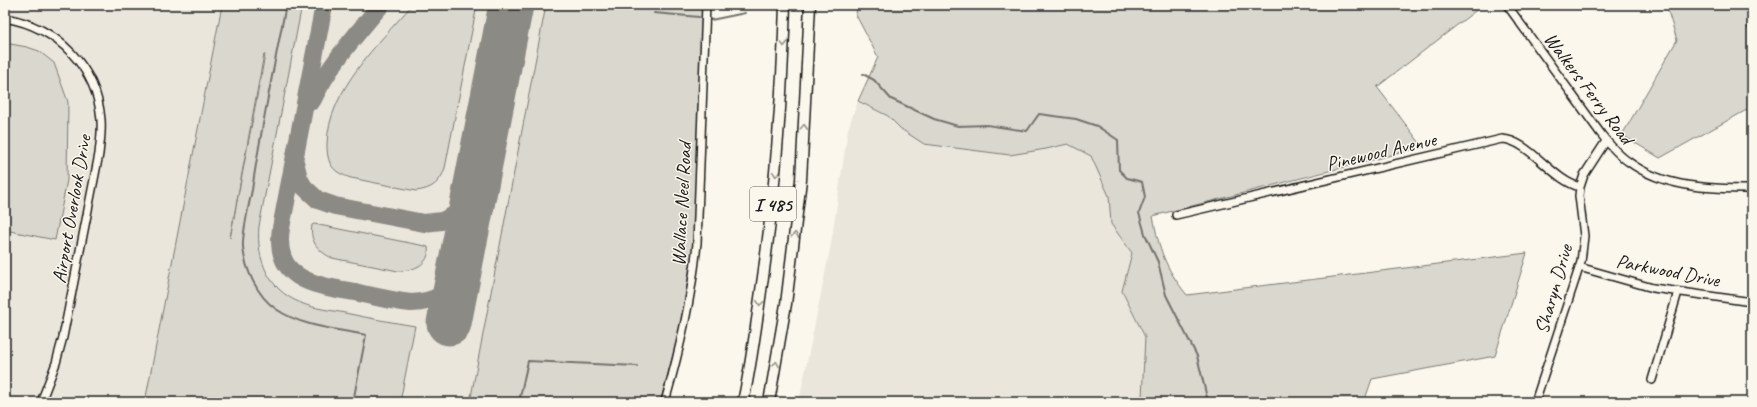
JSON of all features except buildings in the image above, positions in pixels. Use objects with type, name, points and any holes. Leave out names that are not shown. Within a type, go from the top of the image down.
[{"type":"highway","name":"I 485","points":[[743,402],[756,326],[773,205],[783,70],[785,5]]},
{"type":"highway","name":"I 485","points":[[769,402],[786,304],[801,180],[810,5]]},
{"type":"street","name":"Wallace Neel Road","points":[[664,402],[682,342],[695,264],[706,5]]},
{"type":"street","name":"Walkers Ferry Road","points":[[1507,5],[1606,141],[1629,163],[1658,177],[1677,183],[1704,187],[1752,189]]},
{"type":"street","name":"Airport Overlook Drive","points":[[5,18],[24,22],[42,30],[57,39],[70,50],[82,65],[92,84],[98,102],[101,119],[99,154],[63,337],[56,363],[41,402]]},
{"type":"street","name":"Pinewood Avenue","points":[[1176,215],[1502,139],[1517,143],[1563,180],[1580,187]]},
{"type":"street","name":"Sharyn Drive","points":[[1535,402],[1579,267],[1583,248],[1584,236],[1579,196],[1580,187],[1584,176],[1606,141]]},
{"type":"street","name":"Parkwood Drive","points":[[1579,267],[1639,284],[1678,292],[1752,302]]},
{"type":"street","points":[[1652,380],[1678,292]]},
{"type":"shaded area","points":[[5,5],[696,5],[655,402],[5,402]]},
{"type":"shaded area","points":[[222,5],[302,5],[259,226],[262,261],[272,282],[280,290],[301,303],[317,308],[415,326],[400,402],[145,402]],"holes":[[[264,54],[265,55],[230,238]]]},
{"type":"shaded area","points":[[412,5],[477,5],[445,168],[441,178],[435,184],[427,189],[416,191],[345,176],[335,170],[332,166],[327,151],[330,124],[336,105],[346,87],[371,52]]},
{"type":"shaded area","points":[[546,5],[702,5],[693,248],[680,329],[660,402],[470,402]]},
{"type":"shaded area","points":[[857,5],[1483,5],[1377,87],[1423,147],[1153,216],[1164,258],[1173,276],[1187,295],[1527,253],[1495,356],[1372,379],[1364,402],[1109,402],[1142,397],[1145,337],[1122,291],[1132,253],[1111,224],[1109,196],[1091,156],[1068,144],[1010,155],[924,144],[901,129],[888,116],[858,101],[878,57],[856,15]]},
{"type":"shaded area","points":[[1666,5],[1752,5],[1752,107],[1660,158],[1622,135],[1677,40]]},
{"type":"shaded area","points":[[5,43],[39,51],[54,63],[68,102],[67,180],[55,240],[5,230]]},
{"type":"shaded area","points":[[858,101],[888,116],[901,129],[1046,149],[1068,144],[1091,156],[1109,196],[1111,224],[1132,253],[1122,291],[1145,337],[1142,397],[1109,402],[799,402],[831,244],[848,129]]},
{"type":"shaded area","points":[[314,224],[425,246],[428,247],[427,258],[424,263],[419,266],[409,270],[398,271],[332,258],[323,253],[316,245],[311,231],[312,225]]},
{"type":"waterway","points":[[286,5],[245,227],[243,241],[244,255],[253,281],[263,297],[276,309],[308,324],[366,335],[353,402]]},
{"type":"waterway","points":[[654,13],[699,17]]},
{"type":"waterway","points":[[711,20],[745,13]]},
{"type":"waterway","points":[[1748,28],[1752,23]]},
{"type":"waterway","points":[[863,74],[874,80],[891,99],[934,119],[958,126],[987,125],[1027,131],[1039,114],[1076,119],[1097,126],[1118,140],[1119,170],[1127,178],[1142,182],[1145,197],[1139,213],[1145,234],[1158,262],[1166,295],[1197,356],[1208,402]]},
{"type":"waterway","points":[[519,402],[528,361],[637,366]]},
{"type":"taxiway","points":[[324,5],[281,228],[280,245],[283,259],[290,269],[300,277],[311,282],[390,300],[411,303],[428,301],[441,295],[451,285],[459,270]]},
{"type":"taxiway","points":[[312,101],[327,75],[352,39],[381,5]]},
{"type":"taxiway","points":[[295,162],[299,178],[304,187],[318,200],[335,206],[424,223],[442,221],[460,212],[469,200],[477,179]]},
{"type":"runway","points":[[449,323],[511,5]]}]
